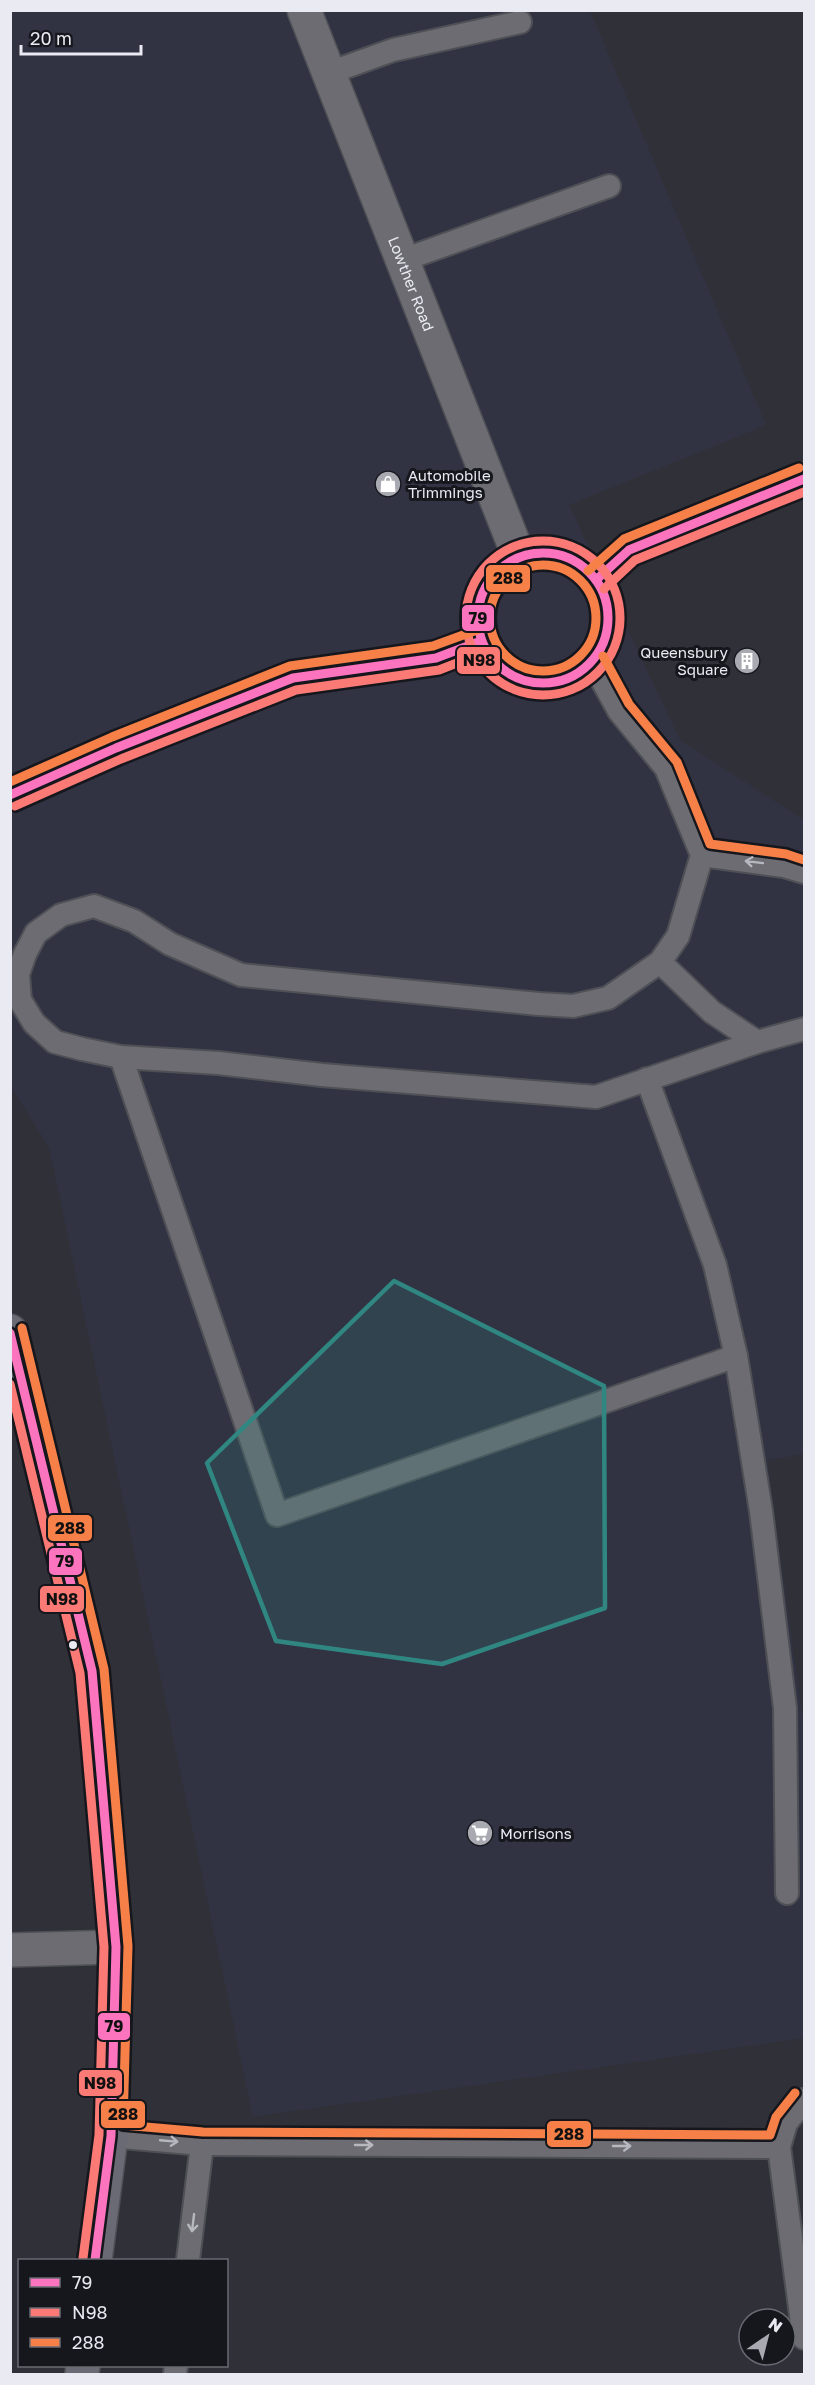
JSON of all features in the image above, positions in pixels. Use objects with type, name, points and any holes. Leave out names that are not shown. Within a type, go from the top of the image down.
[{"type":"main road","points":[[10,1331],[92,1671],[116,1947],[111,2136],[96,2259]]},
{"type":"street","name":"Lowther Road","points":[[304,10],[519,557]]},
{"type":"street","points":[[596,580],[629,550],[804,479]]},
{"type":"street","points":[[536,553],[569,558],[584,567],[596,580],[606,599],[608,622],[603,643],[592,662],[574,676],[553,684],[531,683],[510,675],[493,661],[481,641],[477,621],[479,601],[487,582],[502,567],[519,557],[536,553]]},
{"type":"street","points":[[10,795],[116,748],[293,678],[436,658],[481,641]]},
{"type":"street","points":[[10,1950],[116,1947]]},
{"type":"lane","points":[[329,73],[393,50],[520,22]]},
{"type":"lane","points":[[403,260],[609,186]]},
{"type":"lane","points":[[592,662],[619,711],[666,768],[702,855],[678,936],[660,962],[608,998],[573,1006],[539,1004],[241,975],[170,944],[134,921],[94,906],[61,915],[36,933],[18,974],[20,1000],[34,1023],[55,1042],[122,1057],[218,1063],[322,1075],[596,1097],[758,1042],[804,1029]]},
{"type":"lane","points":[[702,855],[784,866],[804,872]]},
{"type":"lane","points":[[660,962],[712,1012],[758,1042]]},
{"type":"lane","points":[[122,1057],[277,1515],[736,1356]]},
{"type":"lane","points":[[647,1079],[715,1265],[736,1356],[761,1511],[785,1708],[787,1893]]},
{"type":"lane","points":[[803,2103],[786,2123],[778,2147],[804,2338]]},
{"type":"lane","points":[[111,2136],[202,2144],[778,2147]]},
{"type":"lane","points":[[188,2259],[202,2144]]},
{"type":"highlighted area","points":[[394,1281],[604,1386],[605,1608],[442,1664],[276,1641],[207,1463]]},
{"type":"shaded area","points":[[11,11],[590,11],[766,425],[569,505],[680,740],[804,820],[804,1454],[767,1460],[804,1728],[804,2038],[253,2117],[49,1147],[11,1087]]},
{"type":"transit line","name":"288","points":[[588,571],[624,539],[799,468]]},
{"type":"transit line","name":"79","points":[[596,580],[629,550],[804,479]]},
{"type":"transit line","name":"N98","points":[[604,589],[635,560],[804,492]]},
{"type":"transit line","name":"N98","points":[[543,541],[558,542],[573,547],[598,563],[614,588],[619,603],[620,618],[619,633],[614,648],[598,673],[573,689],[558,694],[543,695],[528,694],[513,689],[488,673],[472,648],[467,633],[466,618],[467,603],[472,588],[488,563],[513,547],[528,542],[543,541]]},
{"type":"transit line","name":"79","points":[[543,553],[568,558],[589,572],[603,593],[608,618],[603,643],[589,664],[568,678],[543,683],[518,678],[497,664],[483,643],[478,618],[483,593],[497,572],[518,558],[543,553]]},
{"type":"transit line","name":"288","points":[[543,565],[563,569],[581,580],[592,598],[596,618],[592,638],[581,656],[563,667],[543,671],[523,667],[505,656],[494,638],[490,618],[494,598],[505,580],[523,569],[543,565]]},
{"type":"transit line","name":"288","points":[[10,782],[112,737],[290,666],[433,646],[477,630]]},
{"type":"transit line","name":"79","points":[[10,795],[116,748],[293,678],[436,658],[481,641]]},
{"type":"transit line","name":"N98","points":[[15,806],[121,759],[296,690],[439,670],[485,652]]},
{"type":"transit line","name":"288","points":[[603,656],[629,704],[677,762],[710,844],[786,854],[804,860]]},
{"type":"transit line","name":"288","points":[[22,1328],[104,1669],[128,1946],[123,2125],[203,2132],[770,2135],[776,2117],[795,2093]]},
{"type":"transit line","name":"79","points":[[10,1333],[92,1671],[116,1947],[111,2136],[95,2259]]},
{"type":"transit line","name":"N98","points":[[10,1384],[80,1673],[104,1947],[99,2135],[83,2258]]},
{"type":"place","name":"Automobile Trimmings","points":[[388,484]]},
{"type":"place","name":"Queensbury Square","points":[[747,661]]},
{"type":"place","name":"Morrisons","points":[[480,1833]]}]
